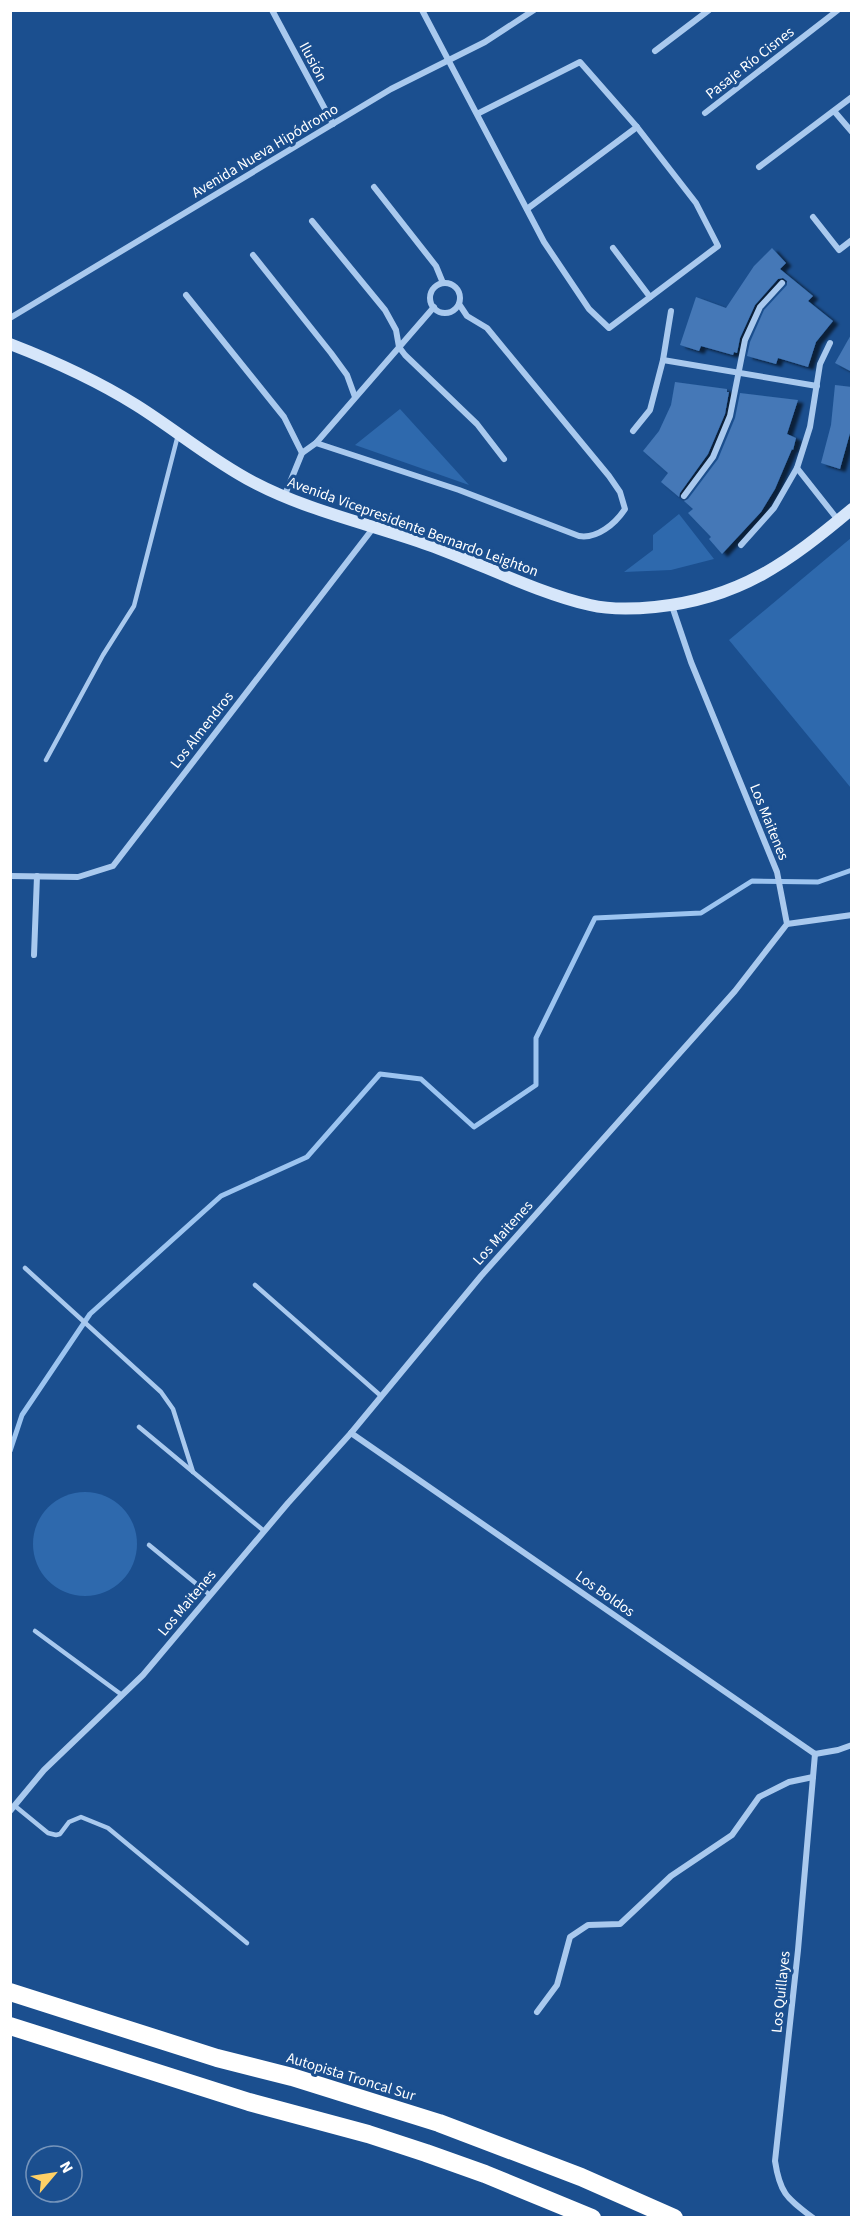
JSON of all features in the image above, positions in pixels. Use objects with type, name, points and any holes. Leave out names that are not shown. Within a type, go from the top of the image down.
[{"type":"highway","name":"Autopista Troncal Sur","points":[[10,1992],[183,2048],[355,2096],[439,2123],[560,2169],[674,2217]]},
{"type":"highway","points":[[10,2026],[249,2102],[318,2120],[426,2153],[591,2217]]},
{"type":"main road","name":"Avenida Vicepresidente Bernardo Leighton","points":[[10,344],[101,384],[220,463],[284,497],[428,545],[566,598],[593,606],[645,608],[672,606],[723,593],[758,578],[800,550],[852,509]]},
{"type":"street","name":"Ilusión","points":[[272,10],[333,124]]},
{"type":"street","points":[[422,10],[544,242],[589,309],[609,328],[718,246],[696,203],[637,127],[580,62],[477,114]]},
{"type":"street","name":"Avenida Nueva Hipódromo","points":[[10,318],[391,89],[485,42],[534,10]]},
{"type":"street","points":[[655,51],[709,10]]},
{"type":"street","name":"Pasaje Río Cisnes","points":[[705,113],[838,10]]},
{"type":"street","points":[[759,167],[852,98]]},
{"type":"street","points":[[834,111],[852,132]]},
{"type":"street","points":[[527,209],[637,127]]},
{"type":"street","points":[[374,187],[436,267],[443,283]]},
{"type":"street","points":[[813,217],[840,250],[852,240]]},
{"type":"street","points":[[312,221],[386,310],[396,330],[399,347],[477,424],[504,459]]},
{"type":"street","points":[[613,248],[650,297]]},
{"type":"street","points":[[254,255],[331,353],[346,375],[355,397]]},
{"type":"street","points":[[316,443],[459,490],[587,538],[595,536],[621,516],[625,509],[624,501],[609,476],[487,328],[467,316],[459,304],[459,290],[452,284],[443,283],[432,290],[430,299],[438,311],[452,311],[459,304]]},
{"type":"street","points":[[684,496],[713,457],[730,416],[745,340],[760,308],[782,283]]},
{"type":"street","points":[[186,295],[284,417],[302,453]]},
{"type":"street","points":[[284,497],[302,453],[316,443],[434,307]]},
{"type":"street","points":[[633,431],[650,410],[663,360],[671,311]]},
{"type":"street","points":[[741,545],[774,508],[797,468],[810,428],[820,364],[830,343]]},
{"type":"street","points":[[663,360],[817,386]]},
{"type":"street","points":[[797,468],[838,520]]},
{"type":"street","name":"Los Almendros","points":[[10,876],[78,877],[113,866],[375,527]]},
{"type":"street","name":"Los Maitenes","points":[[13,1808],[44,1770],[143,1675],[264,1531],[351,1433],[481,1276],[735,991],[787,924],[777,872],[691,662],[672,606]]},
{"type":"street","points":[[34,956],[37,876]]},
{"type":"street","points":[[787,924],[852,915]]},
{"type":"street","name":"Los Boldos","points":[[351,1433],[815,1754]]},
{"type":"street","points":[[815,1754],[852,1745]]},
{"type":"street","name":"Los Quillayes","points":[[813,2217],[786,2195],[778,2182],[775,2161],[798,1950],[815,1754]]},
{"type":"street","points":[[537,2012],[557,1985],[570,1938],[588,1925],[620,1923],[671,1876],[732,1835],[759,1797],[789,1782],[813,1777]]},
{"type":"lane","points":[[46,760],[103,655],[134,606],[178,435]]},
{"type":"lane","points":[[25,1268],[161,1392],[173,1409],[193,1472]]},
{"type":"lane","points":[[255,1285],[381,1396]]},
{"type":"lane","points":[[139,1427],[264,1531]]},
{"type":"lane","points":[[149,1545],[210,1595]]},
{"type":"lane","points":[[35,1632],[122,1695]]},
{"type":"lane","points":[[13,1808],[48,1833],[56,1835],[60,1834],[69,1822],[81,1817],[108,1828],[247,1943]]},
{"type":"shaded area","points":[[400,409],[469,485],[355,445]]},
{"type":"shaded area","points":[[679,514],[714,559],[671,570],[624,572],[653,550],[653,535]]},
{"type":"shaded area","points":[[851,538],[851,788],[729,640]]},
{"type":"shaded area","points":[[85,1492],[105,1496],[122,1507],[133,1524],[137,1544],[133,1564],[122,1581],[105,1592],[85,1596],[65,1592],[48,1581],[37,1564],[33,1544],[37,1524],[48,1507],[65,1496]]},
{"type":"building","points":[[772,248],[786,263],[780,269],[813,296],[808,301],[833,321],[816,342],[808,367],[778,358],[776,364],[747,356],[750,342],[764,310],[787,285],[787,281],[783,278],[778,279],[755,305],[740,338],[737,353],[734,352],[733,355],[701,346],[699,351],[680,345],[696,297],[726,308],[754,266]]},
{"type":"building","points":[[852,333],[852,372],[835,363]]},
{"type":"building","points":[[675,382],[727,389],[729,392],[725,414],[708,454],[679,497],[661,482],[668,473],[643,451],[659,431],[671,405]]},
{"type":"building","points":[[835,385],[852,387],[852,426],[840,469],[821,463],[831,425]]},
{"type":"building","points":[[740,393],[798,400],[787,434],[796,438],[775,489],[761,512],[722,554],[709,539],[711,537],[688,513],[693,509],[684,501],[688,499],[718,459],[735,418]]},
{"type":"waterway","points":[[10,1451],[22,1415],[90,1314],[221,1196],[307,1157],[380,1074],[421,1079],[474,1127],[536,1085],[536,1038],[595,918],[701,913],[752,881],[818,882],[852,870]]}]
